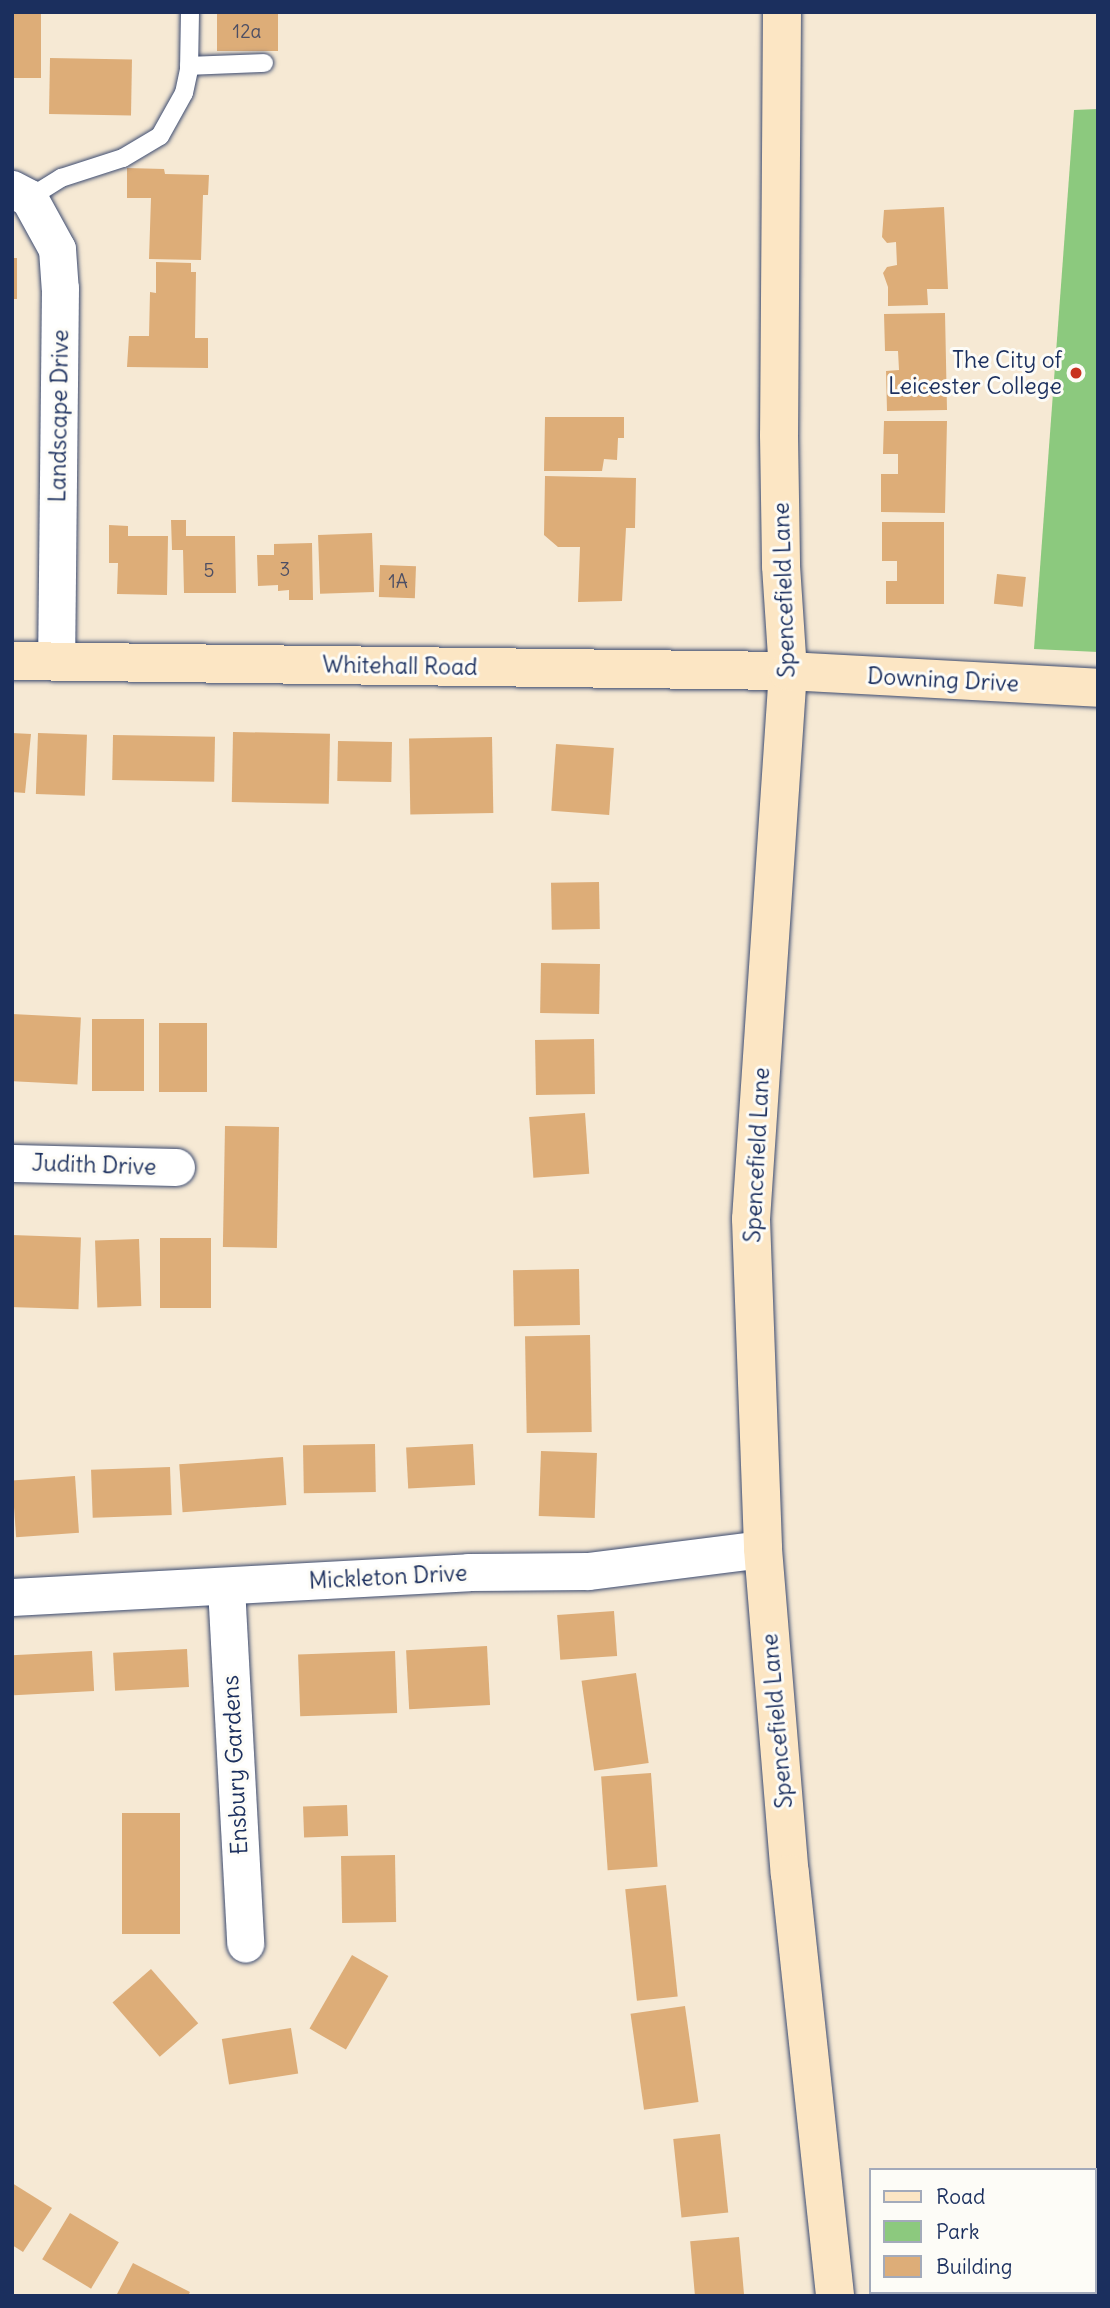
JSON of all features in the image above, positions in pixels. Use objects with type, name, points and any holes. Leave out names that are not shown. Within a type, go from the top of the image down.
[{"type":"main road","name":"Spencefield Lane","points":[[782,12],[779,435],[781,566],[788,671],[751,1219],[762,1549],[790,1874],[835,2296]]},
{"type":"main road","name":"Whitehall Road","points":[[12,661],[788,671]]},
{"type":"main road","name":"Downing Drive","points":[[788,671],[1098,688]]},
{"type":"street","name":"Landscape Drive","points":[[21,193],[57,249],[60,288],[56,661]]},
{"type":"street","name":"Judith Drive","points":[[12,1163],[176,1167]]},
{"type":"street","name":"Mickleton Drive","points":[[12,1597],[468,1572],[588,1571],[762,1549]]},
{"type":"street","name":"Ensbury Gardens","points":[[226,1587],[245,1943]]},
{"type":"lane","points":[[21,193],[122,158],[160,136],[184,93],[189,66],[190,12]]},
{"type":"lane","points":[[189,66],[264,63]]},
{"type":"green space","name":"The City of Leicester College","points":[[1098,109],[1098,652],[1034,649],[1074,110]]},
{"type":"building","points":[[12,12],[41,12],[41,78],[12,78]]},
{"type":"building","points":[[217,12],[278,12],[278,51],[217,51]]},
{"type":"building","points":[[50,58],[132,59],[131,115],[49,114]]},
{"type":"building","points":[[127,168],[164,169],[165,174],[209,175],[208,195],[203,195],[201,260],[149,259],[151,198],[127,198]]},
{"type":"building","points":[[944,207],[948,289],[927,289],[928,305],[888,306],[888,287],[883,273],[887,267],[897,265],[896,242],[887,243],[882,237],[884,210]]},
{"type":"building","points":[[12,258],[17,258],[17,299],[12,299]]},
{"type":"building","points":[[156,262],[191,263],[191,272],[196,272],[195,338],[208,338],[208,368],[127,367],[129,336],[149,336],[150,292],[156,293]]},
{"type":"building","points":[[945,313],[947,410],[887,411],[886,371],[899,370],[898,351],[885,351],[884,314]]},
{"type":"building","points":[[545,417],[624,417],[624,438],[618,438],[617,460],[604,459],[602,471],[544,471]]},
{"type":"building","points":[[884,421],[947,421],[945,513],[881,512],[881,474],[898,474],[898,454],[883,454]]},
{"type":"building","points":[[545,476],[636,478],[635,528],[626,528],[622,601],[578,602],[580,547],[558,547],[544,535]]},
{"type":"building","points":[[171,520],[186,520],[186,536],[235,536],[236,593],[184,593],[183,550],[172,550]]},
{"type":"building","points":[[882,522],[944,522],[944,604],[886,604],[886,581],[897,581],[897,561],[882,561]]},
{"type":"building","points":[[109,525],[128,526],[128,536],[168,536],[167,595],[117,594],[118,563],[109,563]]},
{"type":"building","points":[[372,533],[374,592],[320,594],[318,535]]},
{"type":"building","points":[[312,543],[313,600],[289,600],[289,590],[278,591],[278,585],[258,586],[257,555],[274,555],[274,544]]},
{"type":"building","points":[[380,565],[416,566],[415,598],[379,597]]},
{"type":"building","points":[[997,574],[1026,577],[1023,607],[994,604]]},
{"type":"building","points":[[233,732],[330,734],[329,804],[232,802]]},
{"type":"building","points":[[12,733],[31,734],[25,793],[12,792]]},
{"type":"building","points":[[38,733],[87,735],[85,796],[36,794]]},
{"type":"building","points":[[113,735],[215,737],[214,782],[112,780]]},
{"type":"building","points":[[492,737],[493,813],[410,814],[409,738]]},
{"type":"building","points":[[338,741],[392,742],[391,782],[337,781]]},
{"type":"building","points":[[556,744],[614,748],[609,815],[551,811]]},
{"type":"building","points":[[599,882],[600,929],[552,930],[551,883]]},
{"type":"building","points":[[541,963],[600,964],[599,1014],[540,1013]]},
{"type":"building","points":[[12,1014],[81,1018],[77,1085],[12,1081]]},
{"type":"building","points":[[92,1019],[144,1019],[144,1091],[92,1091]]},
{"type":"building","points":[[159,1023],[207,1023],[207,1092],[159,1092]]},
{"type":"building","points":[[594,1039],[595,1094],[536,1095],[535,1040]]},
{"type":"building","points":[[585,1113],[589,1174],[533,1178],[529,1117]]},
{"type":"building","points":[[225,1126],[279,1127],[277,1248],[223,1247]]},
{"type":"building","points":[[12,1235],[81,1237],[78,1309],[12,1307]]},
{"type":"building","points":[[160,1238],[211,1238],[211,1308],[160,1308]]},
{"type":"building","points":[[139,1239],[141,1306],[97,1307],[95,1241]]},
{"type":"building","points":[[579,1269],[580,1325],[514,1326],[513,1270]]},
{"type":"building","points":[[590,1335],[592,1432],[527,1433],[525,1336]]},
{"type":"building","points":[[375,1444],[376,1492],[304,1493],[303,1445]]},
{"type":"building","points":[[473,1444],[475,1485],[408,1488],[406,1448]]},
{"type":"building","points":[[541,1451],[597,1453],[595,1518],[539,1516]]},
{"type":"building","points":[[283,1457],[286,1505],[183,1512],[179,1464]]},
{"type":"building","points":[[170,1467],[172,1515],[93,1518],[91,1470]]},
{"type":"building","points":[[75,1476],[79,1533],[16,1537],[12,1480]]},
{"type":"building","points":[[614,1611],[617,1656],[560,1660],[557,1615]]},
{"type":"building","points":[[487,1646],[490,1705],[409,1709],[406,1650]]},
{"type":"building","points":[[187,1649],[189,1687],[115,1691],[113,1653]]},
{"type":"building","points":[[92,1651],[94,1691],[14,1695],[12,1655]]},
{"type":"building","points":[[395,1651],[397,1713],[300,1716],[298,1654]]},
{"type":"building","points":[[636,1673],[649,1763],[594,1771],[582,1681]]},
{"type":"building","points":[[651,1773],[658,1867],[608,1870],[601,1776]]},
{"type":"building","points":[[347,1805],[348,1836],[304,1838],[303,1807]]},
{"type":"building","points":[[122,1813],[180,1813],[180,1934],[122,1934]]},
{"type":"building","points":[[395,1855],[396,1922],[342,1923],[341,1856]]},
{"type":"building","points":[[666,1885],[678,1996],[637,2001],[625,1889]]},
{"type":"building","points":[[352,1955],[388,1976],[346,2050],[310,2029]]},
{"type":"building","points":[[151,1969],[198,2023],[160,2057],[113,2002]]},
{"type":"building","points":[[685,2006],[698,2102],[644,2110],[631,2014]]},
{"type":"building","points":[[291,2028],[298,2073],[229,2084],[222,2039]]},
{"type":"building","points":[[720,2134],[728,2213],[682,2217],[673,2139]]},
{"type":"building","points":[[12,2183],[52,2208],[23,2252],[12,2245]]},
{"type":"building","points":[[70,2213],[119,2242],[91,2289],[42,2259]]},
{"type":"building","points":[[739,2237],[744,2296],[695,2296],[690,2241]]},
{"type":"building","points":[[133,2263],[190,2292],[188,2296],[116,2296]]},
{"type":"place","name":"The City of Leicester College","points":[[1076,373]]}]
